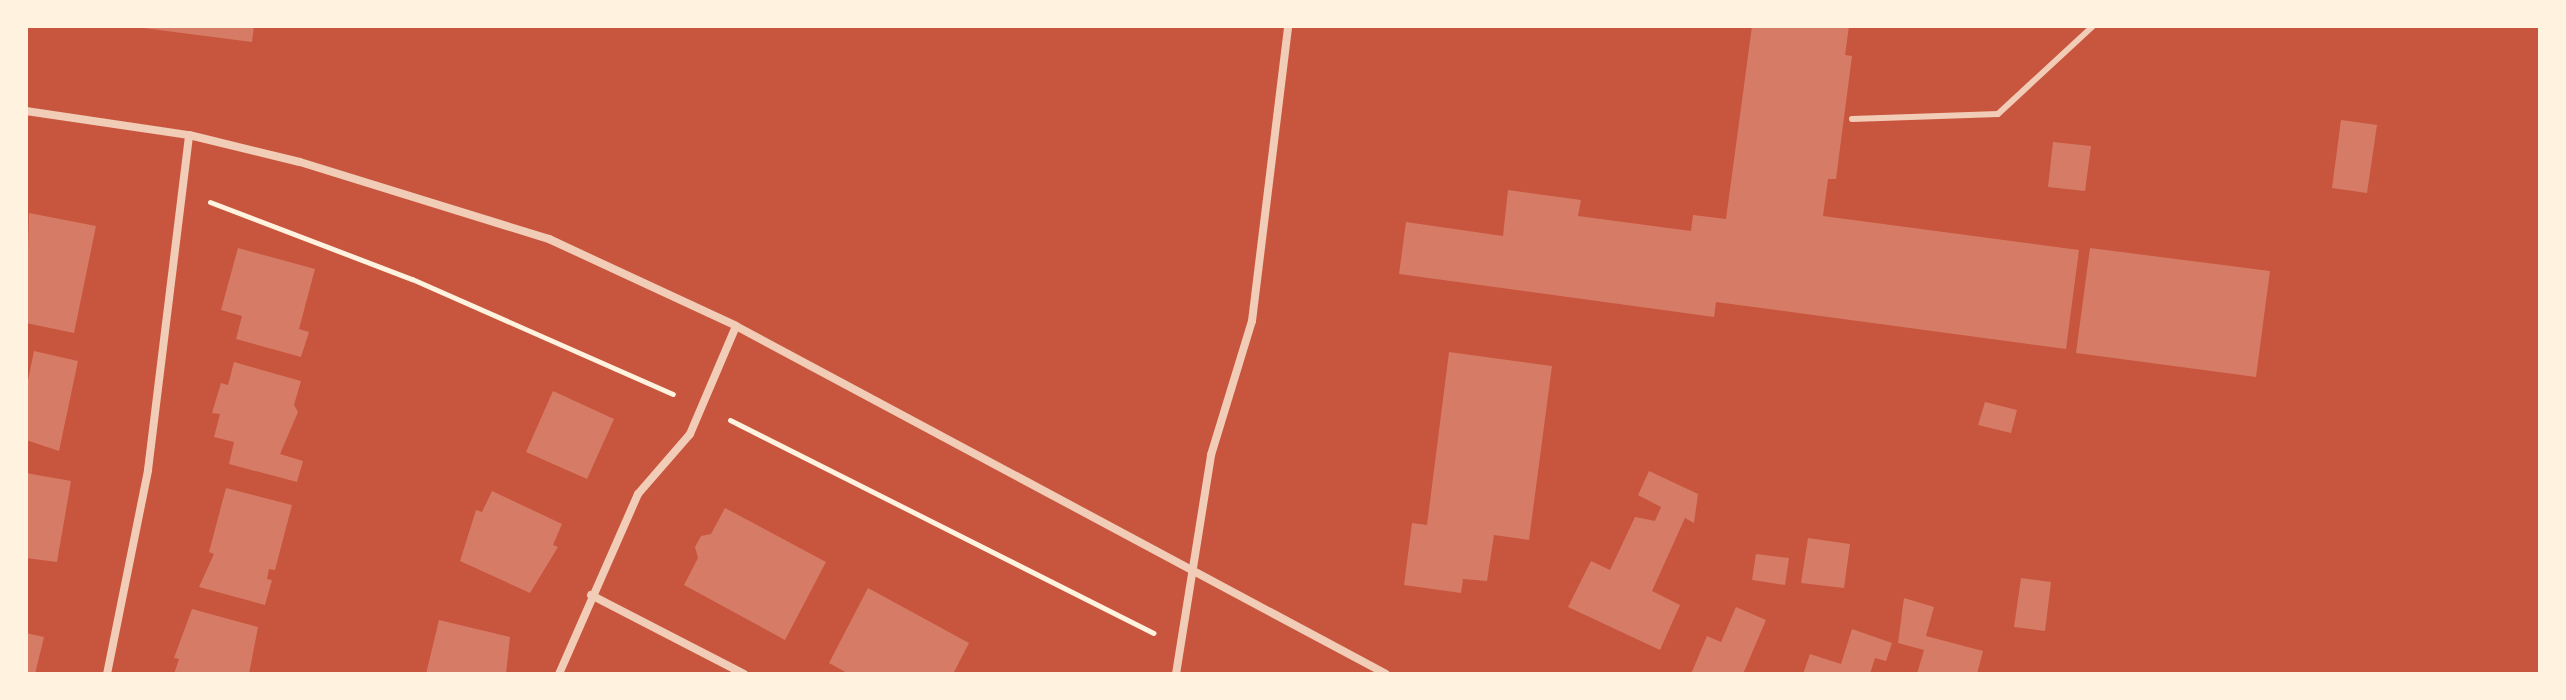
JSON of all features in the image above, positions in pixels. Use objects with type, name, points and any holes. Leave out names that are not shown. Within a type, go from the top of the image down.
[{"type":"street","points":[[1176,674],[1211,455],[1252,321],[1288,26]]},
{"type":"street","points":[[26,111],[189,135],[426,198],[549,239],[736,326],[1386,674]]},
{"type":"street","points":[[107,674],[148,470],[189,135]]},
{"type":"street","points":[[559,674],[591,595],[638,494],[690,434],[736,326]]},
{"type":"street","points":[[591,595],[744,674]]},
{"type":"lane","points":[[1852,119],[1998,114],[2093,26]]},
{"type":"building","points":[[128,26],[254,26],[252,42]]},
{"type":"building","points":[[1752,26],[1849,26],[1845,55],[1852,56],[1836,179],[1828,179],[1823,216],[2079,250],[2066,349],[1716,302],[1714,317],[1399,274],[1406,222],[1503,236],[1508,190],[1581,200],[1578,216],[1691,231],[1693,215],[1726,219]]},
{"type":"building","points":[[2341,120],[2377,125],[2367,193],[2332,188]]},
{"type":"building","points":[[2053,142],[2091,146],[2085,191],[2048,187]]},
{"type":"building","points":[[29,213],[96,226],[74,333],[26,323]]},
{"type":"building","points":[[238,248],[315,269],[299,329],[309,332],[301,357],[236,339],[242,316],[221,310]]},
{"type":"building","points":[[2090,248],[2270,271],[2256,377],[2076,353]]},
{"type":"building","points":[[34,351],[78,361],[59,451],[26,440],[26,390]]},
{"type":"building","points":[[1449,352],[1552,366],[1529,540],[1494,535],[1487,581],[1463,579],[1461,593],[1404,585],[1412,523],[1427,525]]},
{"type":"building","points":[[234,362],[301,381],[294,405],[298,412],[280,454],[303,461],[297,482],[229,464],[234,442],[214,437],[220,414],[212,413],[221,383],[228,385]]},
{"type":"building","points":[[553,391],[614,419],[587,479],[526,452]]},
{"type":"building","points":[[1985,402],[2017,410],[2011,433],[1978,425]]},
{"type":"building","points":[[1649,471],[1698,494],[1694,523],[1685,518],[1652,591],[1680,605],[1660,650],[1568,607],[1591,561],[1610,570],[1635,517],[1655,521],[1661,507],[1638,495]]},
{"type":"building","points":[[26,473],[71,481],[57,562],[26,558]]},
{"type":"building","points":[[226,488],[292,505],[275,570],[269,569],[267,579],[272,580],[265,605],[199,587],[214,554],[209,552]]},
{"type":"building","points":[[492,491],[562,524],[553,545],[558,547],[530,593],[460,561],[476,510],[482,512]]},
{"type":"building","points":[[725,508],[826,562],[785,640],[684,585],[698,558],[695,547],[701,536],[711,534]]},
{"type":"building","points":[[1808,538],[1850,544],[1844,588],[1801,583]]},
{"type":"building","points":[[1756,554],[1789,558],[1785,585],[1752,580]]},
{"type":"building","points":[[2021,578],[2051,582],[2045,631],[2014,627]]},
{"type":"building","points":[[868,588],[969,643],[953,674],[849,674],[829,663]]},
{"type":"building","points":[[1904,598],[1934,607],[1926,636],[1983,651],[1977,674],[1917,674],[1924,650],[1898,643]]},
{"type":"building","points":[[1736,607],[1766,620],[1743,674],[1691,674],[1707,636],[1721,642]]},
{"type":"building","points":[[192,609],[258,627],[249,674],[174,674],[179,659],[174,658]]},
{"type":"building","points":[[439,620],[510,637],[506,674],[426,674]]},
{"type":"building","points":[[1852,629],[1892,643],[1886,661],[1875,658],[1870,674],[1803,674],[1810,654],[1841,664]]},
{"type":"building","points":[[26,633],[44,637],[35,674],[26,674]]}]
